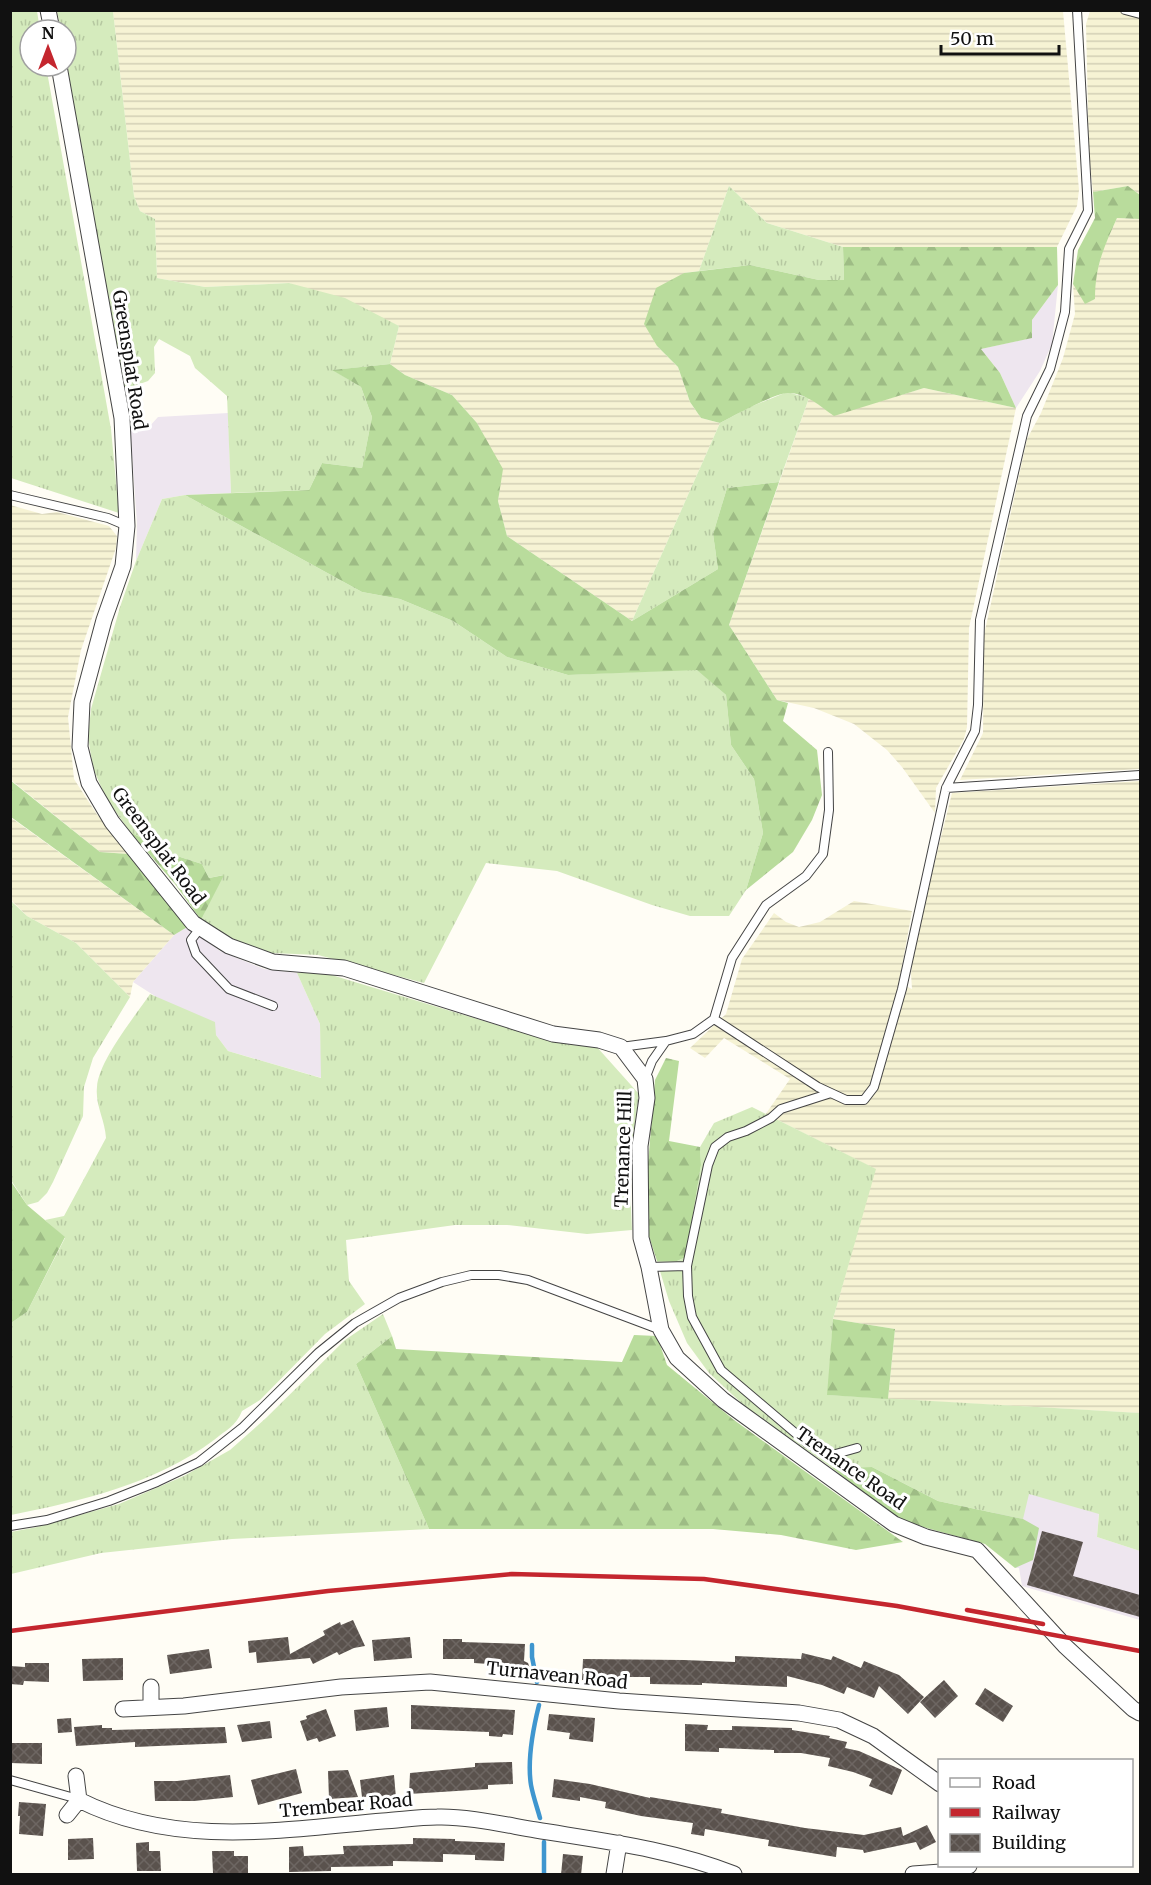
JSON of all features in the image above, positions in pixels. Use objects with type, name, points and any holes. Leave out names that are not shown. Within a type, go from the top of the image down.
[{"type":"street","name":"Greensplat Road","points":[[61,78],[122,418],[127,526],[123,566],[104,620],[82,702],[80,747],[89,783],[112,822],[193,922],[229,946],[273,962],[344,968],[553,1034],[599,1040],[621,1047]]},
{"type":"street","points":[[621,1047],[645,1079]]},
{"type":"street","name":"Trenance Hill","points":[[645,1079],[647,1098],[640,1146],[641,1239],[649,1267],[661,1330],[677,1358]]},
{"type":"street","name":"Trenance Road","points":[[677,1358],[723,1400],[894,1524],[926,1537],[976,1550],[1065,1646],[1140,1713]]},
{"type":"street","name":"Turnavean Road","points":[[123,1708],[183,1706],[341,1687],[430,1682],[619,1701],[799,1713],[839,1720],[873,1736],[938,1783]]},
{"type":"street","points":[[151,1687],[151,1707]]},
{"type":"street","points":[[67,1815],[79,1800],[76,1776]]},
{"type":"street","name":"Trembear Road","points":[[79,1800],[158,1827],[208,1832],[266,1831],[438,1816],[619,1843],[703,1862],[734,1875]]},
{"type":"street","points":[[614,1875],[619,1843]]},
{"type":"street","points":[[914,1875],[964,1867]]},
{"type":"lane","points":[[714,1019],[818,1087],[846,1100],[864,1100],[874,1087],[902,989],[946,788],[975,731],[978,705],[980,620],[1026,416],[1050,369],[1065,312],[1070,249],[1088,211],[1077,10]]},
{"type":"lane","points":[[1125,10],[1140,14]]},
{"type":"lane","points":[[10,495],[108,518],[127,526]]},
{"type":"lane","points":[[621,1047],[666,1041],[693,1034],[714,1019],[732,958],[766,906],[806,876],[823,854],[829,810],[828,752]]},
{"type":"lane","points":[[946,788],[1140,775]]},
{"type":"lane","points":[[201,927],[191,940],[196,954],[207,968],[229,989],[273,1006]]},
{"type":"lane","points":[[645,1079],[652,1061],[666,1041]]},
{"type":"lane","points":[[831,1093],[781,1109],[771,1118],[728,1137],[715,1147],[708,1165],[687,1266],[688,1296],[692,1317],[721,1370],[807,1443],[832,1455],[857,1448]]},
{"type":"lane","points":[[649,1267],[687,1266]]},
{"type":"lane","points":[[10,1526],[47,1520],[109,1501],[199,1462],[242,1428],[318,1353],[355,1323],[399,1298],[442,1282],[471,1275],[499,1275],[528,1280],[661,1330]]},
{"type":"lane","points":[[10,1780],[79,1800]]},
{"type":"shaded area","points":[[113,11],[1063,11],[1079,190],[1077,206],[1057,247],[843,247],[767,223],[729,186],[699,271],[684,273],[657,346],[678,367],[690,402],[701,418],[720,423],[632,621],[507,536],[498,501],[502,469],[477,423],[452,395],[405,375],[390,364],[399,326],[289,283],[205,287],[157,278],[155,219],[140,211],[134,196]]},
{"type":"shaded area","points":[[1090,11],[1140,11],[1140,195],[1128,186],[1093,192],[1089,154],[1086,24]]},
{"type":"shaded area","points":[[1117,218],[1140,219],[1140,769],[960,780],[983,733],[984,635],[1027,439],[1041,413],[1063,358],[1075,314],[1073,284],[1085,303],[1095,299],[1095,279],[1103,249]]},
{"type":"shaded area","points":[[1058,285],[1052,344],[1040,371],[1016,408],[1000,373],[981,349],[1031,338],[1032,320]]},
{"type":"shaded area","points":[[924,388],[1016,408],[969,628],[967,727],[964,739],[936,788],[935,813],[887,750],[854,724],[814,708],[777,700],[729,625],[809,398],[834,415]]},
{"type":"shaded area","points":[[228,413],[231,493],[185,495],[162,499],[136,561],[137,523],[130,427],[149,427],[158,417]]},
{"type":"shaded area","points":[[10,505],[42,514],[57,512],[109,526],[117,536],[116,548],[81,650],[68,717],[74,779],[96,813],[128,854],[100,852],[11,780]]},
{"type":"shaded area","points":[[1140,781],[1140,1413],[888,1399],[895,1329],[833,1319],[875,1169],[765,1115],[790,1079],[724,1038],[705,1058],[690,1048],[726,1014],[742,959],[774,913],[786,922],[799,927],[820,922],[854,901],[912,911],[899,983],[912,989],[911,974],[915,941],[952,793]]},
{"type":"shaded area","points":[[10,817],[174,935],[133,982],[130,997],[76,943],[27,916],[11,900]]},
{"type":"shaded area","points":[[189,926],[220,951],[264,969],[297,973],[320,1024],[322,1078],[228,1051],[216,1035],[133,982],[174,935]]},
{"type":"shaded area","points":[[985,1485],[1100,1501],[1097,1537],[1140,1551],[1140,1620],[1022,1586],[1019,1568],[1015,1568],[1009,1556]]},
{"type":"green space","points":[[10,11],[37,11],[38,18],[18,18],[18,78],[48,78],[111,429],[119,513],[11,478]]},
{"type":"green space","points":[[57,11],[113,11],[134,196],[140,211],[155,219],[157,278],[205,287],[289,283],[345,298],[399,326],[390,364],[333,370],[361,387],[372,417],[362,468],[322,463],[309,490],[231,493],[227,396],[195,368],[190,356],[159,339],[154,347],[155,373],[148,381],[123,390],[69,78],[78,78],[78,18],[58,18]]},
{"type":"green space","points":[[729,186],[767,223],[843,247],[844,280],[819,280],[750,265],[699,271]]},
{"type":"green space","points":[[1128,186],[1140,195],[1140,219],[1117,218],[1104,248],[1095,287],[1095,299],[1085,304],[1073,284],[1078,250],[1095,218],[1093,192]]},
{"type":"green space","points":[[843,247],[1057,247],[1058,285],[1032,320],[1032,338],[981,349],[1000,373],[1016,408],[924,388],[834,416],[807,398],[788,393],[765,400],[720,423],[701,418],[690,402],[678,367],[657,346],[644,324],[656,288],[684,273],[750,265],[819,280],[844,280]]},
{"type":"green space","points":[[390,364],[405,375],[452,395],[477,423],[503,469],[498,501],[507,536],[632,621],[718,569],[713,534],[727,488],[779,482],[729,625],[777,700],[788,703],[783,721],[817,750],[822,795],[812,820],[793,852],[746,890],[763,833],[754,779],[731,745],[726,695],[697,670],[568,675],[507,657],[453,621],[400,599],[362,592],[185,495],[309,490],[322,463],[362,468],[372,417],[361,387],[332,370]]},
{"type":"green space","points":[[787,392],[809,398],[779,482],[727,488],[713,534],[718,569],[632,621],[720,423],[750,407]]},
{"type":"green space","points":[[185,495],[362,592],[400,599],[453,621],[507,657],[568,675],[697,669],[726,695],[731,745],[754,779],[763,833],[746,890],[729,916],[690,916],[557,871],[486,863],[424,983],[318,955],[272,953],[233,939],[201,920],[223,875],[209,878],[202,864],[174,855],[130,832],[106,798],[93,768],[88,737],[91,709],[120,607],[136,561],[162,499]]},
{"type":"green space","points":[[10,780],[100,852],[128,854],[189,926],[174,935],[11,817]]},
{"type":"green space","points":[[130,832],[174,855],[202,864],[209,878],[224,875],[201,920],[175,884]]},
{"type":"green space","points":[[10,900],[27,916],[76,943],[130,997],[93,1058],[84,1087],[83,1116],[53,1182],[38,1202],[27,1205],[11,1180]]},
{"type":"green space","points":[[297,973],[325,973],[571,1045],[596,1046],[639,1094],[629,1166],[632,1230],[587,1234],[507,1225],[455,1225],[346,1240],[349,1281],[365,1304],[325,1334],[260,1400],[242,1411],[230,1427],[191,1455],[142,1479],[90,1497],[11,1515],[11,1323],[27,1312],[65,1238],[45,1220],[64,1216],[106,1138],[97,1100],[97,1087],[110,1052],[150,994],[215,1022],[216,1035],[228,1051],[321,1078],[320,1024]]},
{"type":"green space","points":[[666,1058],[679,1061],[669,1141],[700,1147],[701,1165],[686,1257],[677,1261],[657,1261],[647,1230],[648,1164],[655,1080]]},
{"type":"green space","points":[[752,1107],[876,1169],[833,1319],[828,1395],[1140,1413],[1140,1551],[1097,1537],[1099,1514],[1029,1494],[1023,1519],[938,1501],[872,1467],[832,1468],[748,1409],[709,1373],[687,1343],[669,1301],[657,1261],[677,1261],[686,1257],[701,1165],[700,1147],[714,1123]]},
{"type":"green space","points":[[10,1180],[27,1205],[65,1237],[27,1312],[11,1323]]},
{"type":"green space","points":[[383,1314],[392,1336],[356,1364],[429,1529],[232,1539],[101,1553],[11,1574],[11,1532],[119,1504],[184,1476],[230,1450],[345,1340]]},
{"type":"green space","points":[[833,1319],[895,1329],[888,1399],[827,1395]]},
{"type":"green space","points":[[634,1335],[657,1336],[667,1365],[734,1420],[903,1542],[856,1550],[781,1535],[713,1529],[429,1529],[356,1364],[392,1336],[396,1349],[622,1362]]},
{"type":"green space","points":[[872,1467],[938,1501],[1023,1519],[1039,1528],[1033,1560],[1015,1568],[985,1544],[923,1527],[892,1515],[832,1468]]},
{"type":"building","points":[[1042,1531],[1083,1542],[1073,1576],[1140,1595],[1140,1617],[1027,1585]]},
{"type":"building","points":[[353,1620],[365,1646],[339,1655],[337,1652],[313,1664],[310,1658],[257,1663],[256,1652],[249,1653],[248,1641],[288,1637],[290,1654],[325,1635],[323,1631],[340,1622],[341,1625]]},
{"type":"building","points":[[410,1637],[412,1658],[374,1661],[372,1640]]},
{"type":"building","points":[[443,1639],[462,1639],[462,1642],[525,1644],[524,1661],[528,1663],[531,1671],[522,1674],[504,1665],[474,1663],[474,1659],[443,1659]]},
{"type":"building","points":[[209,1649],[212,1668],[170,1674],[167,1655]]},
{"type":"building","points":[[802,1653],[831,1660],[833,1656],[861,1668],[864,1661],[899,1675],[924,1697],[908,1714],[879,1686],[874,1698],[847,1687],[844,1694],[822,1685],[787,1676],[787,1687],[702,1683],[702,1685],[650,1684],[650,1677],[614,1677],[614,1681],[582,1680],[583,1659],[735,1662],[735,1656],[801,1659]]},
{"type":"building","points":[[123,1658],[123,1680],[83,1681],[82,1659]]},
{"type":"building","points":[[25,1663],[49,1663],[49,1682],[24,1681],[23,1685],[10,1684],[10,1666],[25,1667]]},
{"type":"building","points":[[944,1680],[958,1696],[935,1718],[920,1702]]},
{"type":"building","points":[[985,1688],[1013,1706],[1003,1722],[975,1704]]},
{"type":"building","points":[[411,1705],[515,1710],[513,1735],[503,1734],[502,1737],[489,1736],[489,1732],[411,1729]]},
{"type":"building","points":[[387,1707],[389,1727],[356,1731],[354,1710]]},
{"type":"building","points":[[326,1709],[336,1736],[319,1742],[317,1738],[307,1741],[300,1721],[307,1719],[306,1716]]},
{"type":"building","points":[[549,1714],[595,1718],[593,1742],[569,1739],[570,1733],[547,1730]]},
{"type":"building","points":[[71,1718],[72,1732],[58,1733],[57,1719]]},
{"type":"building","points":[[270,1721],[272,1738],[242,1742],[237,1725]]},
{"type":"building","points":[[685,1724],[708,1725],[707,1730],[732,1730],[732,1726],[792,1728],[792,1730],[830,1736],[829,1738],[847,1742],[845,1748],[859,1751],[902,1770],[892,1795],[869,1786],[872,1779],[828,1766],[830,1758],[801,1753],[774,1753],[774,1750],[719,1748],[719,1752],[685,1751]]},
{"type":"building","points":[[102,1725],[102,1728],[112,1728],[112,1730],[225,1727],[227,1743],[135,1747],[135,1742],[76,1746],[74,1727]]},
{"type":"building","points":[[10,1743],[42,1743],[42,1764],[10,1763]]},
{"type":"building","points":[[512,1762],[513,1784],[488,1785],[488,1789],[409,1794],[410,1773],[475,1767],[475,1763]]},
{"type":"building","points":[[296,1769],[302,1793],[258,1805],[251,1780]]},
{"type":"building","points":[[348,1770],[358,1797],[329,1799],[328,1771]]},
{"type":"building","points":[[230,1775],[233,1797],[194,1801],[155,1801],[154,1781],[177,1781]]},
{"type":"building","points":[[394,1775],[396,1798],[381,1800],[380,1796],[362,1797],[360,1780]]},
{"type":"building","points":[[554,1779],[590,1784],[650,1798],[722,1809],[721,1813],[805,1828],[864,1835],[901,1827],[903,1836],[927,1825],[936,1842],[920,1850],[916,1842],[864,1853],[863,1850],[837,1847],[836,1857],[768,1846],[769,1840],[705,1829],[704,1836],[691,1834],[693,1823],[641,1816],[605,1808],[606,1802],[580,1797],[580,1801],[552,1797]]},
{"type":"building","points":[[19,1802],[46,1804],[43,1836],[19,1834]]},
{"type":"building","points":[[93,1838],[94,1859],[68,1860],[68,1839]]},
{"type":"building","points":[[413,1838],[505,1843],[504,1861],[475,1860],[475,1855],[443,1854],[443,1862],[393,1861],[393,1866],[331,1867],[331,1871],[289,1872],[289,1847],[303,1846],[304,1856],[344,1854],[343,1846],[413,1844]]},
{"type":"building","points":[[149,1842],[149,1851],[160,1851],[161,1871],[137,1871],[136,1843]]},
{"type":"building","points":[[212,1851],[234,1851],[234,1856],[248,1856],[248,1873],[213,1873]]},
{"type":"building","points":[[563,1854],[583,1856],[581,1875],[561,1875]]},
{"type":"waterway","points":[[532,1645],[537,1682]]},
{"type":"waterway","points":[[539,1705],[530,1765],[531,1785],[540,1818]]},
{"type":"waterway","points":[[544,1842],[544,1874]]},
{"type":"railway","points":[[10,1631],[328,1591],[512,1574],[704,1579],[897,1606],[1140,1651]]},
{"type":"railway","points":[[967,1610],[1043,1624]]}]
